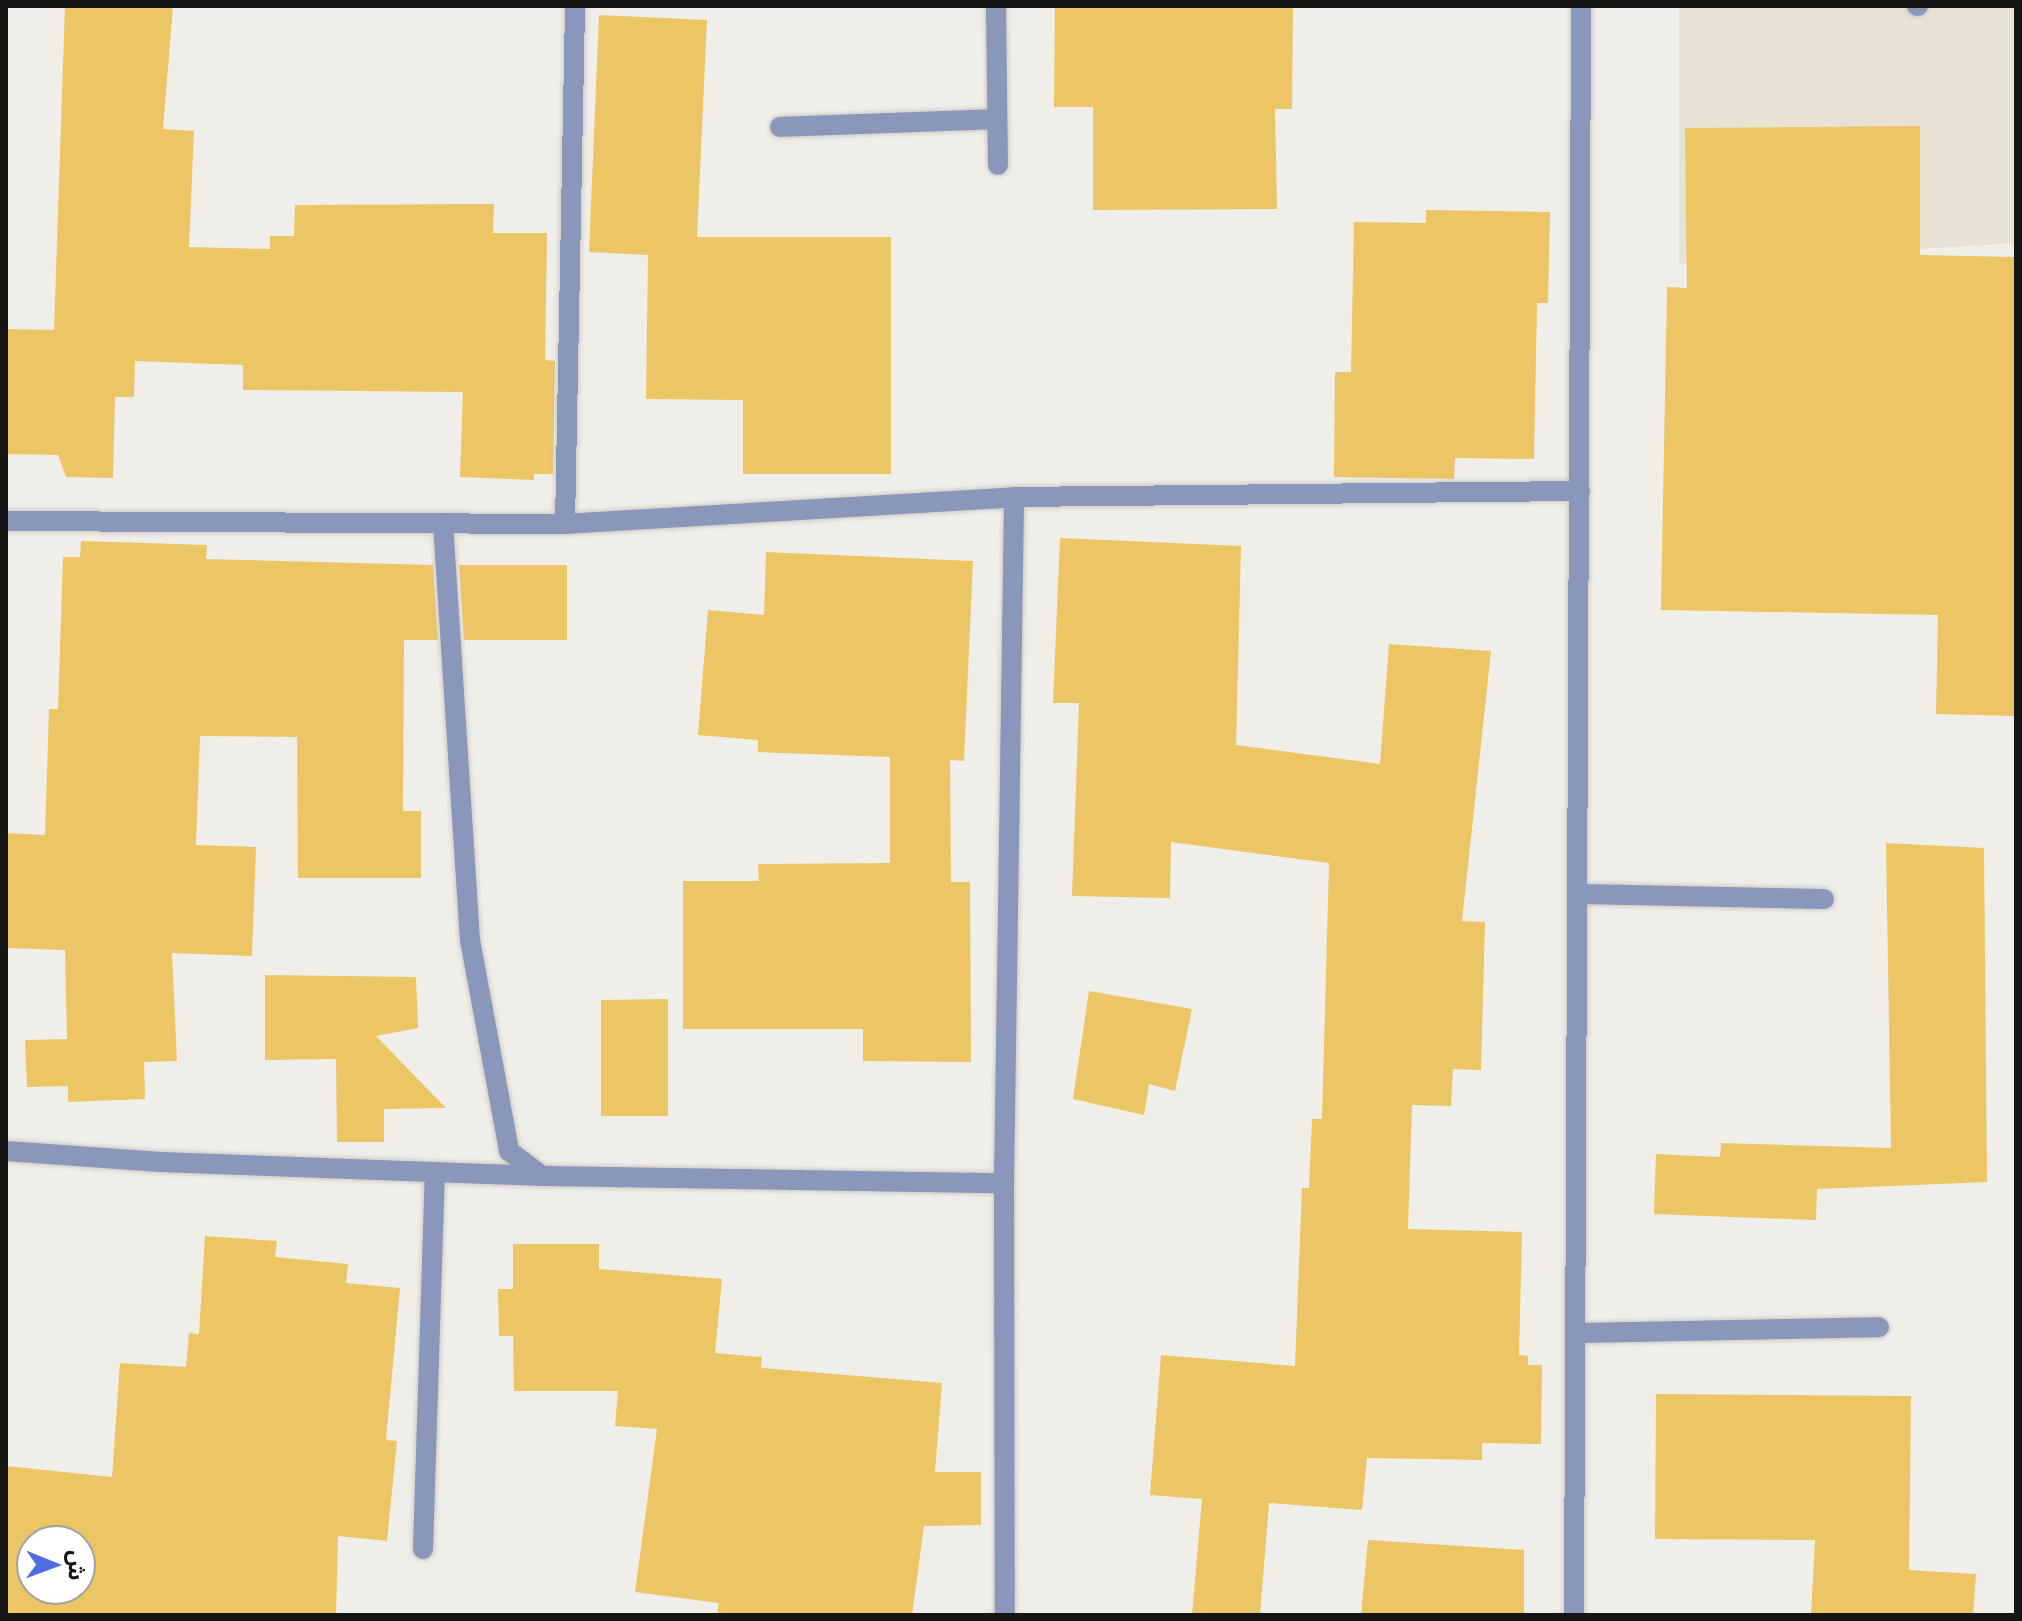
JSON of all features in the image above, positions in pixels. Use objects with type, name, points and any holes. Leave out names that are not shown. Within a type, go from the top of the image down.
[{"type":"street","points":[[565,524],[575,6]]},
{"type":"street","points":[[996,6],[998,165]]},
{"type":"street","points":[[1574,1615],[1578,1333],[1581,6]]},
{"type":"street","points":[[780,127],[997,119]]},
{"type":"street","points":[[6,521],[565,524],[1014,497],[1580,491]]},
{"type":"street","points":[[1005,1615],[1004,1183],[1014,497]]},
{"type":"street","points":[[443,523],[470,940],[509,1151],[542,1176]]},
{"type":"street","points":[[1578,894],[1824,899]]},
{"type":"street","points":[[6,1151],[435,1173],[1004,1183]]},
{"type":"street","points":[[423,1549],[435,1173]]},
{"type":"street","points":[[1578,1333],[1879,1327]]},
{"type":"shaded area","points":[[1679,6],[2016,6],[2016,243],[1679,264]]},
{"type":"building","points":[[65,6],[173,6],[163,129],[194,131],[189,247],[270,249],[270,236],[294,236],[295,205],[494,204],[493,233],[547,233],[545,360],[555,361],[553,474],[534,474],[534,480],[460,477],[463,392],[243,390],[243,365],[135,361],[134,397],[115,397],[113,478],[66,477],[58,455],[6,454],[6,329],[54,330]]},
{"type":"building","points":[[1055,6],[1293,6],[1292,109],[1275,109],[1277,209],[1093,210],[1093,107],[1054,107]]},
{"type":"building","points":[[599,15],[707,20],[697,237],[891,237],[891,474],[743,474],[743,400],[646,399],[648,255],[589,252]]},
{"type":"building","points":[[1920,126],[1920,255],[2016,257],[2016,716],[1936,714],[1938,615],[1661,610],[1667,287],[1687,288],[1685,128]]},
{"type":"building","points":[[1426,210],[1550,212],[1548,303],[1537,303],[1534,459],[1455,458],[1454,479],[1334,477],[1335,372],[1351,372],[1354,222],[1426,223]]},
{"type":"building","points":[[1060,538],[1241,546],[1236,745],[1380,764],[1389,644],[1491,651],[1462,921],[1485,922],[1481,1070],[1453,1069],[1451,1106],[1412,1105],[1408,1229],[1522,1232],[1519,1355],[1528,1356],[1528,1365],[1542,1365],[1541,1444],[1482,1443],[1482,1460],[1367,1458],[1362,1510],[1269,1503],[1260,1615],[1192,1615],[1202,1499],[1150,1495],[1161,1355],[1295,1366],[1302,1188],[1309,1188],[1312,1119],[1322,1119],[1329,863],[1171,842],[1170,898],[1072,896],[1079,703],[1053,703]]},
{"type":"building","points":[[81,541],[207,545],[206,559],[433,565],[438,640],[404,640],[403,811],[421,811],[421,878],[298,878],[297,737],[200,736],[196,845],[256,847],[252,956],[172,953],[177,1061],[144,1062],[145,1099],[68,1102],[68,1086],[27,1087],[25,1040],[67,1039],[65,950],[6,948],[6,833],[45,835],[49,709],[58,709],[63,557],[80,557]]},
{"type":"building","points":[[766,552],[973,561],[964,761],[950,760],[951,882],[970,882],[971,1062],[863,1061],[863,1029],[683,1029],[683,881],[759,881],[758,864],[890,863],[890,757],[758,752],[758,740],[698,735],[708,610],[764,615]]},
{"type":"building","points":[[459,565],[567,565],[567,640],[464,640]]},
{"type":"building","points":[[1886,843],[1984,848],[1987,1182],[1817,1189],[1816,1220],[1654,1214],[1656,1154],[1720,1157],[1721,1143],[1891,1148]]},
{"type":"building","points":[[265,975],[416,977],[418,1028],[376,1036],[446,1108],[384,1109],[384,1142],[337,1142],[336,1059],[265,1060]]},
{"type":"building","points":[[1089,991],[1192,1009],[1175,1091],[1149,1084],[1144,1115],[1073,1099]]},
{"type":"building","points":[[668,999],[668,1116],[601,1116],[601,1000]]},
{"type":"building","points":[[205,1236],[277,1241],[275,1257],[348,1264],[346,1283],[400,1288],[386,1440],[397,1441],[387,1541],[338,1536],[336,1615],[6,1615],[6,1466],[112,1477],[120,1363],[186,1367],[189,1333],[199,1334]]},
{"type":"building","points":[[513,1244],[599,1244],[599,1269],[722,1279],[715,1353],[762,1357],[761,1368],[942,1383],[935,1472],[981,1472],[981,1525],[924,1526],[912,1615],[717,1615],[719,1603],[635,1592],[657,1429],[615,1426],[618,1391],[514,1391],[513,1336],[499,1336],[498,1289],[513,1289]]},
{"type":"building","points":[[1656,1394],[1911,1396],[1909,1570],[1976,1574],[1973,1615],[1811,1615],[1815,1540],[1655,1539]]},
{"type":"building","points":[[1368,1540],[1524,1550],[1524,1615],[1361,1615]]}]
